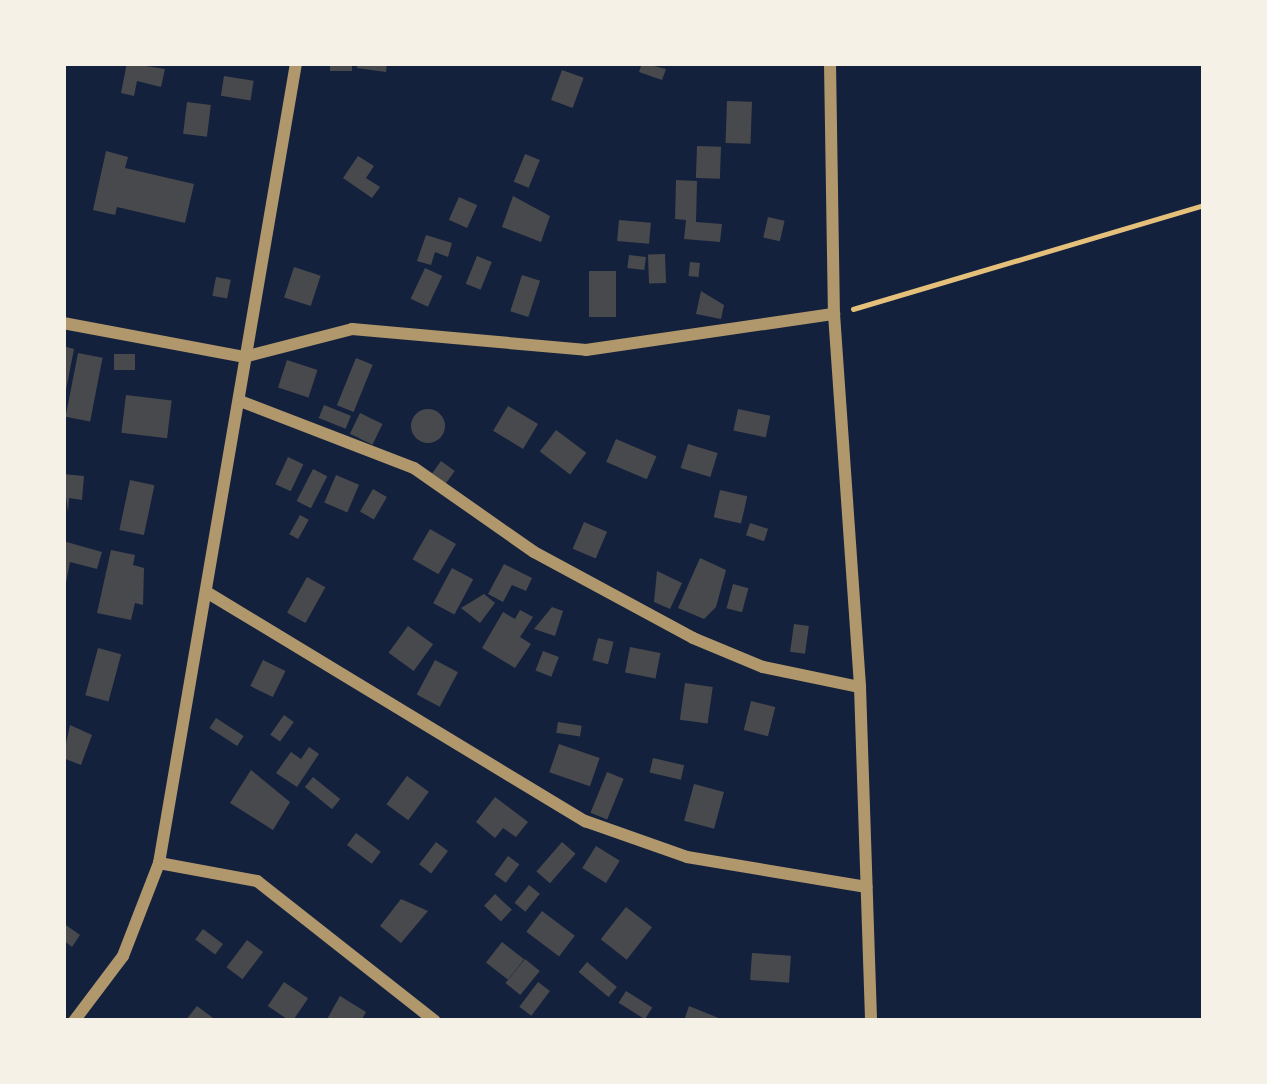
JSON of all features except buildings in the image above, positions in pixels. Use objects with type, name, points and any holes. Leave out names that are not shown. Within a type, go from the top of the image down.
[{"type":"street","points":[[74,1021],[123,956],[159,863],[296,63]]},
{"type":"street","points":[[830,63],[834,314],[860,687],[871,1021]]},
{"type":"street","points":[[63,323],[244,357],[352,329],[586,350],[834,314]]},
{"type":"street","points":[[240,401],[414,469],[534,552],[693,638],[763,667],[860,687]]},
{"type":"street","points":[[208,593],[584,820],[687,857],[867,887]]},
{"type":"street","points":[[159,863],[257,881],[416,1016],[435,1021]]},
{"type":"path","points":[[834,314],[947,287],[1204,205]]}]
